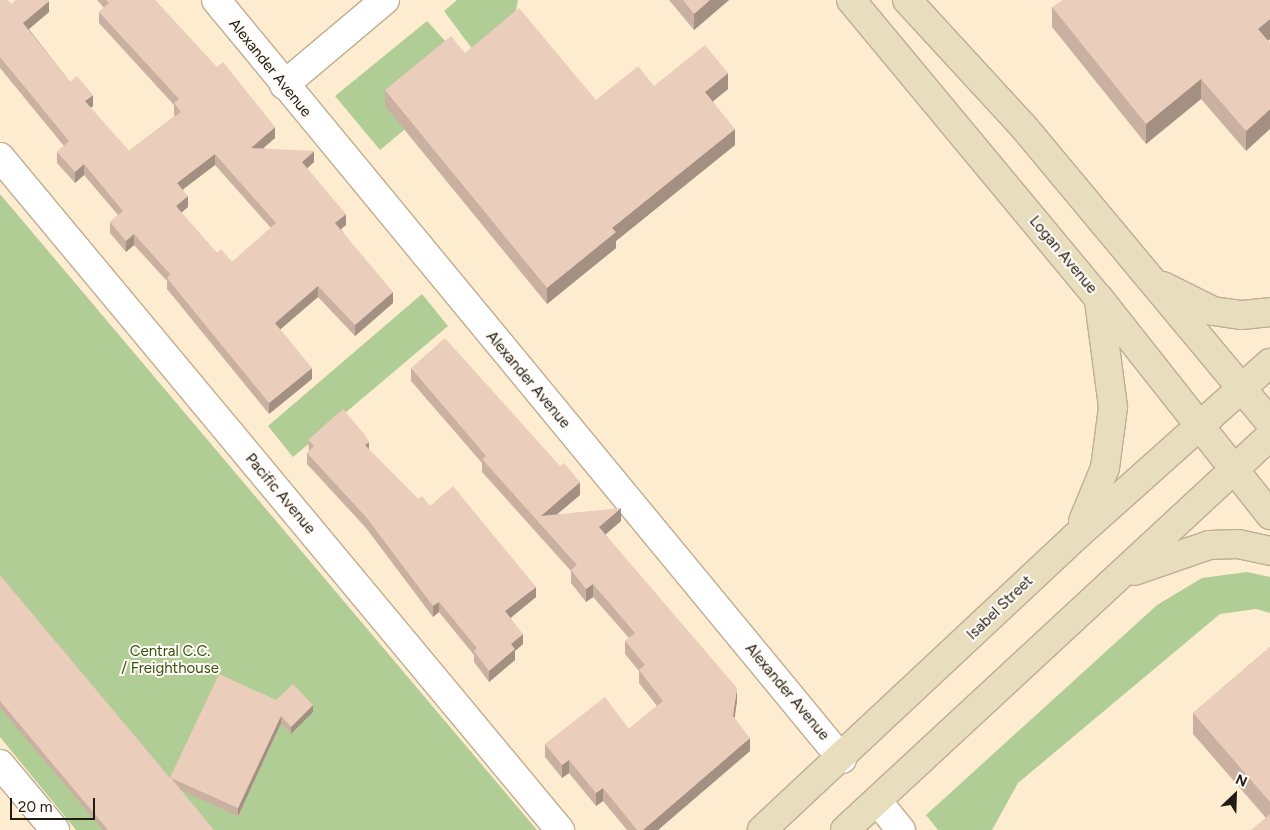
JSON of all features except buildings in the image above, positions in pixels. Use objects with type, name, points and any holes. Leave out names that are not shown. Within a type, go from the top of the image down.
[{"type":"main road","name":"Logan Avenue","points":[[851,0],[1098,297],[1270,515]]},
{"type":"main road","points":[[907,0],[1023,126],[1270,422]]},
{"type":"main road","points":[[1151,280],[1213,311],[1242,315],[1270,312]]},
{"type":"main road","points":[[1074,538],[1099,490],[1112,426],[1112,373],[1098,297]]},
{"type":"main road","name":"Isabel Street","points":[[762,830],[842,759],[1074,538],[1270,362]]},
{"type":"main road","points":[[845,830],[878,803],[1126,574],[1270,436]]},
{"type":"main road","points":[[1126,574],[1209,545],[1238,544],[1270,551]]},
{"type":"street","name":"Alexander Avenue","points":[[216,0],[284,85],[842,759]]},
{"type":"street","points":[[284,85],[385,0]]},
{"type":"street","name":"Pacific Avenue","points":[[0,157],[560,830]]},
{"type":"street","points":[[0,764],[55,830]]},
{"type":"street","points":[[878,803],[901,830]]},
{"type":"green space","points":[[457,0],[518,0],[515,15],[473,50],[444,11]]},
{"type":"green space","points":[[427,21],[446,42],[404,130],[380,150],[335,96]]},
{"type":"green space","name":"Central C.C. / Freighthouse","points":[[0,194],[537,830],[76,830],[0,737]]},
{"type":"green space","points":[[422,294],[448,326],[293,457],[268,426]]},
{"type":"green space","points":[[1247,572],[1270,577],[1270,613],[1256,609],[1220,614],[1018,783],[992,830],[938,830],[926,815],[1157,605],[1202,578]]}]
